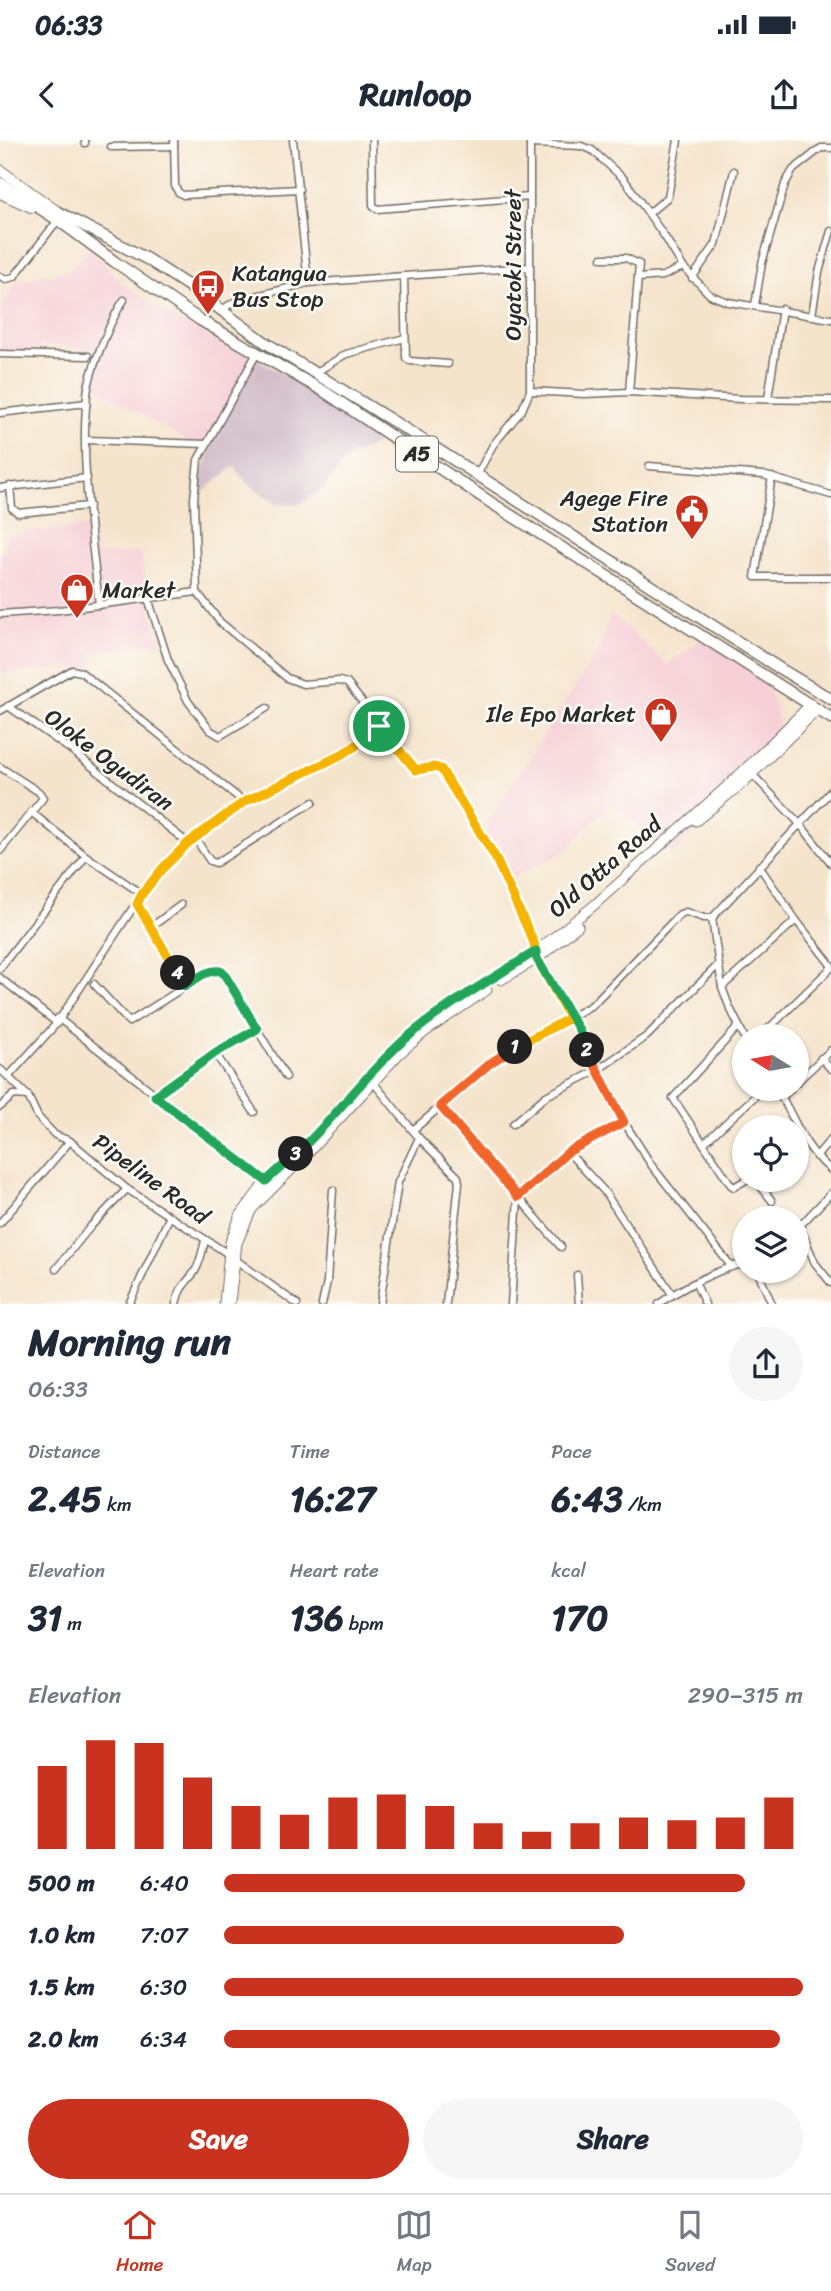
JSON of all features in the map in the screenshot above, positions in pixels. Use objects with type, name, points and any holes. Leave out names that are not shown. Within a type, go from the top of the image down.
[{"type":"highway","name":"A5","points":[[0,175],[60,217],[115,262],[200,320],[325,392],[490,502],[831,718]]},
{"type":"highway","name":"A5","points":[[0,183],[60,217],[147,259],[266,343],[779,668],[830,697]]},
{"type":"main road","points":[[0,170],[60,217]]},
{"type":"main road","points":[[0,193],[60,217]]},
{"type":"main road","points":[[537,955],[595,912],[686,829],[752,774],[815,706]]},
{"type":"main road","name":"Old Otta Road","points":[[230,1304],[231,1257],[240,1231],[252,1209],[399,1054],[425,1032],[537,955],[815,706]]},
{"type":"main road","name":"Old Otta Road","points":[[224,1304],[236,1222],[266,1181],[308,1143],[405,1040],[463,997],[537,955]]},
{"type":"street","points":[[293,140],[308,283]]},
{"type":"street","points":[[372,140],[373,205],[377,209],[530,197]]},
{"type":"street","points":[[649,213],[668,197],[678,140]]},
{"type":"street","points":[[530,142],[582,143],[592,150],[617,172],[649,213],[683,267],[710,295],[728,302],[831,319]]},
{"type":"street","name":"Oyatoki Street","points":[[530,142],[530,391]]},
{"type":"street","points":[[110,147],[174,143],[175,186],[183,195],[299,189]]},
{"type":"street","points":[[755,305],[762,263],[781,195],[791,173],[821,148],[831,148]]},
{"type":"street","points":[[692,278],[716,244],[734,171]]},
{"type":"street","points":[[0,276],[6,279],[14,277],[60,217]]},
{"type":"street","points":[[811,315],[819,272],[831,231]]},
{"type":"street","points":[[602,258],[626,258],[639,264],[629,392]]},
{"type":"street","points":[[221,310],[236,301],[308,283],[529,267]]},
{"type":"street","points":[[639,278],[663,276],[683,267]]},
{"type":"street","points":[[404,276],[407,360],[448,364]]},
{"type":"street","points":[[99,605],[87,478],[87,403],[93,372],[124,300]]},
{"type":"street","points":[[768,398],[782,309]]},
{"type":"street","points":[[314,373],[346,354],[405,338]]},
{"type":"street","points":[[257,353],[198,460],[195,474],[197,592],[220,622],[287,678],[303,684],[339,681],[346,683],[416,770],[434,767],[441,769],[495,857],[537,955],[579,1030],[596,1071],[624,1122],[646,1159],[731,1266],[672,1294],[659,1304]]},
{"type":"street","points":[[0,354],[88,356]]},
{"type":"street","points":[[477,475],[493,445],[522,410],[530,391],[831,400]]},
{"type":"street","points":[[0,414],[87,403]]},
{"type":"street","points":[[87,440],[207,444]]},
{"type":"street","points":[[649,466],[754,474],[831,495]]},
{"type":"street","points":[[772,477],[755,577],[831,578]]},
{"type":"street","points":[[0,488],[87,478]]},
{"type":"street","points":[[10,486],[15,512],[89,506]]},
{"type":"street","points":[[0,614],[197,592]]},
{"type":"street","points":[[148,598],[174,675],[193,709],[216,735],[220,736],[267,708]]},
{"type":"street","points":[[0,711],[72,670],[81,672],[244,802]]},
{"type":"street","name":"Oloke Ogudiran","points":[[8,706],[71,750],[188,843]]},
{"type":"street","points":[[9,1076],[57,1020],[142,894],[188,843],[244,802],[337,757],[379,726]]},
{"type":"street","points":[[0,767],[43,798],[0,850]]},
{"type":"street","points":[[752,774],[799,823],[831,863]]},
{"type":"street","points":[[413,1130],[498,1058],[584,1011],[609,990],[680,914],[686,912],[712,918],[831,791]]},
{"type":"street","points":[[195,838],[210,861],[216,863],[313,802]]},
{"type":"street","points":[[31,812],[86,856],[142,894]]},
{"type":"street","points":[[0,968],[86,856]]},
{"type":"street","points":[[759,866],[831,966],[773,1024]]},
{"type":"street","points":[[137,904],[185,986]]},
{"type":"street","points":[[151,927],[181,905]]},
{"type":"street","points":[[712,918],[722,987],[738,1024]]},
{"type":"street","points":[[722,987],[796,920]]},
{"type":"street","points":[[513,1124],[546,1096],[596,1071],[653,1031],[718,965]]},
{"type":"street","points":[[94,984],[129,1022],[210,971],[220,970],[286,1077]]},
{"type":"street","points":[[0,978],[99,1048],[155,1096],[266,1181]]},
{"type":"street","points":[[155,1096],[215,1053],[257,1029]]},
{"type":"street","points":[[732,1034],[673,1098],[732,1184]]},
{"type":"street","points":[[809,1070],[831,1050]]},
{"type":"street","points":[[215,1053],[254,1112]]},
{"type":"street","points":[[821,1058],[831,1069]]},
{"type":"street","name":"Pipeline Road","points":[[0,1069],[28,1096],[44,1125],[55,1135],[69,1141],[127,1189],[297,1304]]},
{"type":"street","points":[[373,1082],[419,1138],[454,1172],[459,1183],[446,1304]]},
{"type":"street","points":[[0,1107],[14,1094],[28,1096]]},
{"type":"street","points":[[704,1143],[750,1101]]},
{"type":"street","points":[[440,1106],[561,1247]]},
{"type":"street","points":[[511,1304],[518,1197],[568,1152],[624,1122]]},
{"type":"street","points":[[380,1304],[398,1182],[419,1138]]},
{"type":"street","points":[[816,1157],[831,1139]]},
{"type":"street","points":[[0,1223],[69,1141]]},
{"type":"street","points":[[809,1149],[831,1170]]},
{"type":"street","points":[[568,1152],[604,1191],[672,1294]]},
{"type":"street","points":[[56,1269],[127,1189]]},
{"type":"street","points":[[321,1304],[327,1282],[333,1189]]},
{"type":"street","points":[[765,1192],[772,1201]]},
{"type":"street","points":[[809,1216],[831,1192]]},
{"type":"street","points":[[129,1304],[169,1218]]},
{"type":"street","points":[[176,1304],[181,1285],[194,1274],[205,1241]]},
{"type":"street","points":[[809,1252],[831,1282]]},
{"type":"street","points":[[577,1275],[579,1304]]},
{"type":"street","points":[[763,1283],[772,1304]]},
{"type":"street","points":[[696,1284],[705,1304]]},
{"type":"shaded area","points":[[90,248],[123,285],[180,322],[254,357],[209,454],[85,381],[95,350],[40,345],[37,353],[0,352],[0,310],[18,281],[71,270]]},
{"type":"shaded area","points":[[254,357],[358,419],[377,444],[346,458],[324,488],[300,504],[276,504],[245,481],[234,466],[194,500],[209,454]]},
{"type":"shaded area","name":"Market","points":[[94,526],[96,556],[141,552],[148,598],[161,642],[91,653],[92,670],[67,668],[0,673],[0,553],[6,552],[7,534]]},
{"type":"shaded area","name":"Ile Epo Market","points":[[611,614],[667,665],[704,638],[768,685],[784,740],[782,748],[672,855],[611,803],[564,853],[512,877],[493,842],[487,823],[599,650]]},
{"type":"place","name":"Katangua Bus Stop","points":[[208,316]]},
{"type":"place","name":"Agege Fire Station","points":[[692,541]]},
{"type":"place","name":"Market","points":[[77,620]]},
{"type":"place","name":"Ile Epo Market","points":[[661,744]]},
{"type":"route","points":[[379,726],[337,757],[244,802],[188,843],[142,894],[137,904],[185,986],[210,971],[220,970],[257,1029],[215,1053],[155,1096],[266,1181],[308,1143],[369,1075],[405,1040],[463,997],[536,951],[537,959],[579,1030],[596,1071],[624,1122],[568,1152],[518,1197],[440,1106],[489,1064],[519,1044],[570,1018],[537,959],[536,951],[534,943],[495,857],[441,769],[434,767],[416,770],[379,726]]}]
